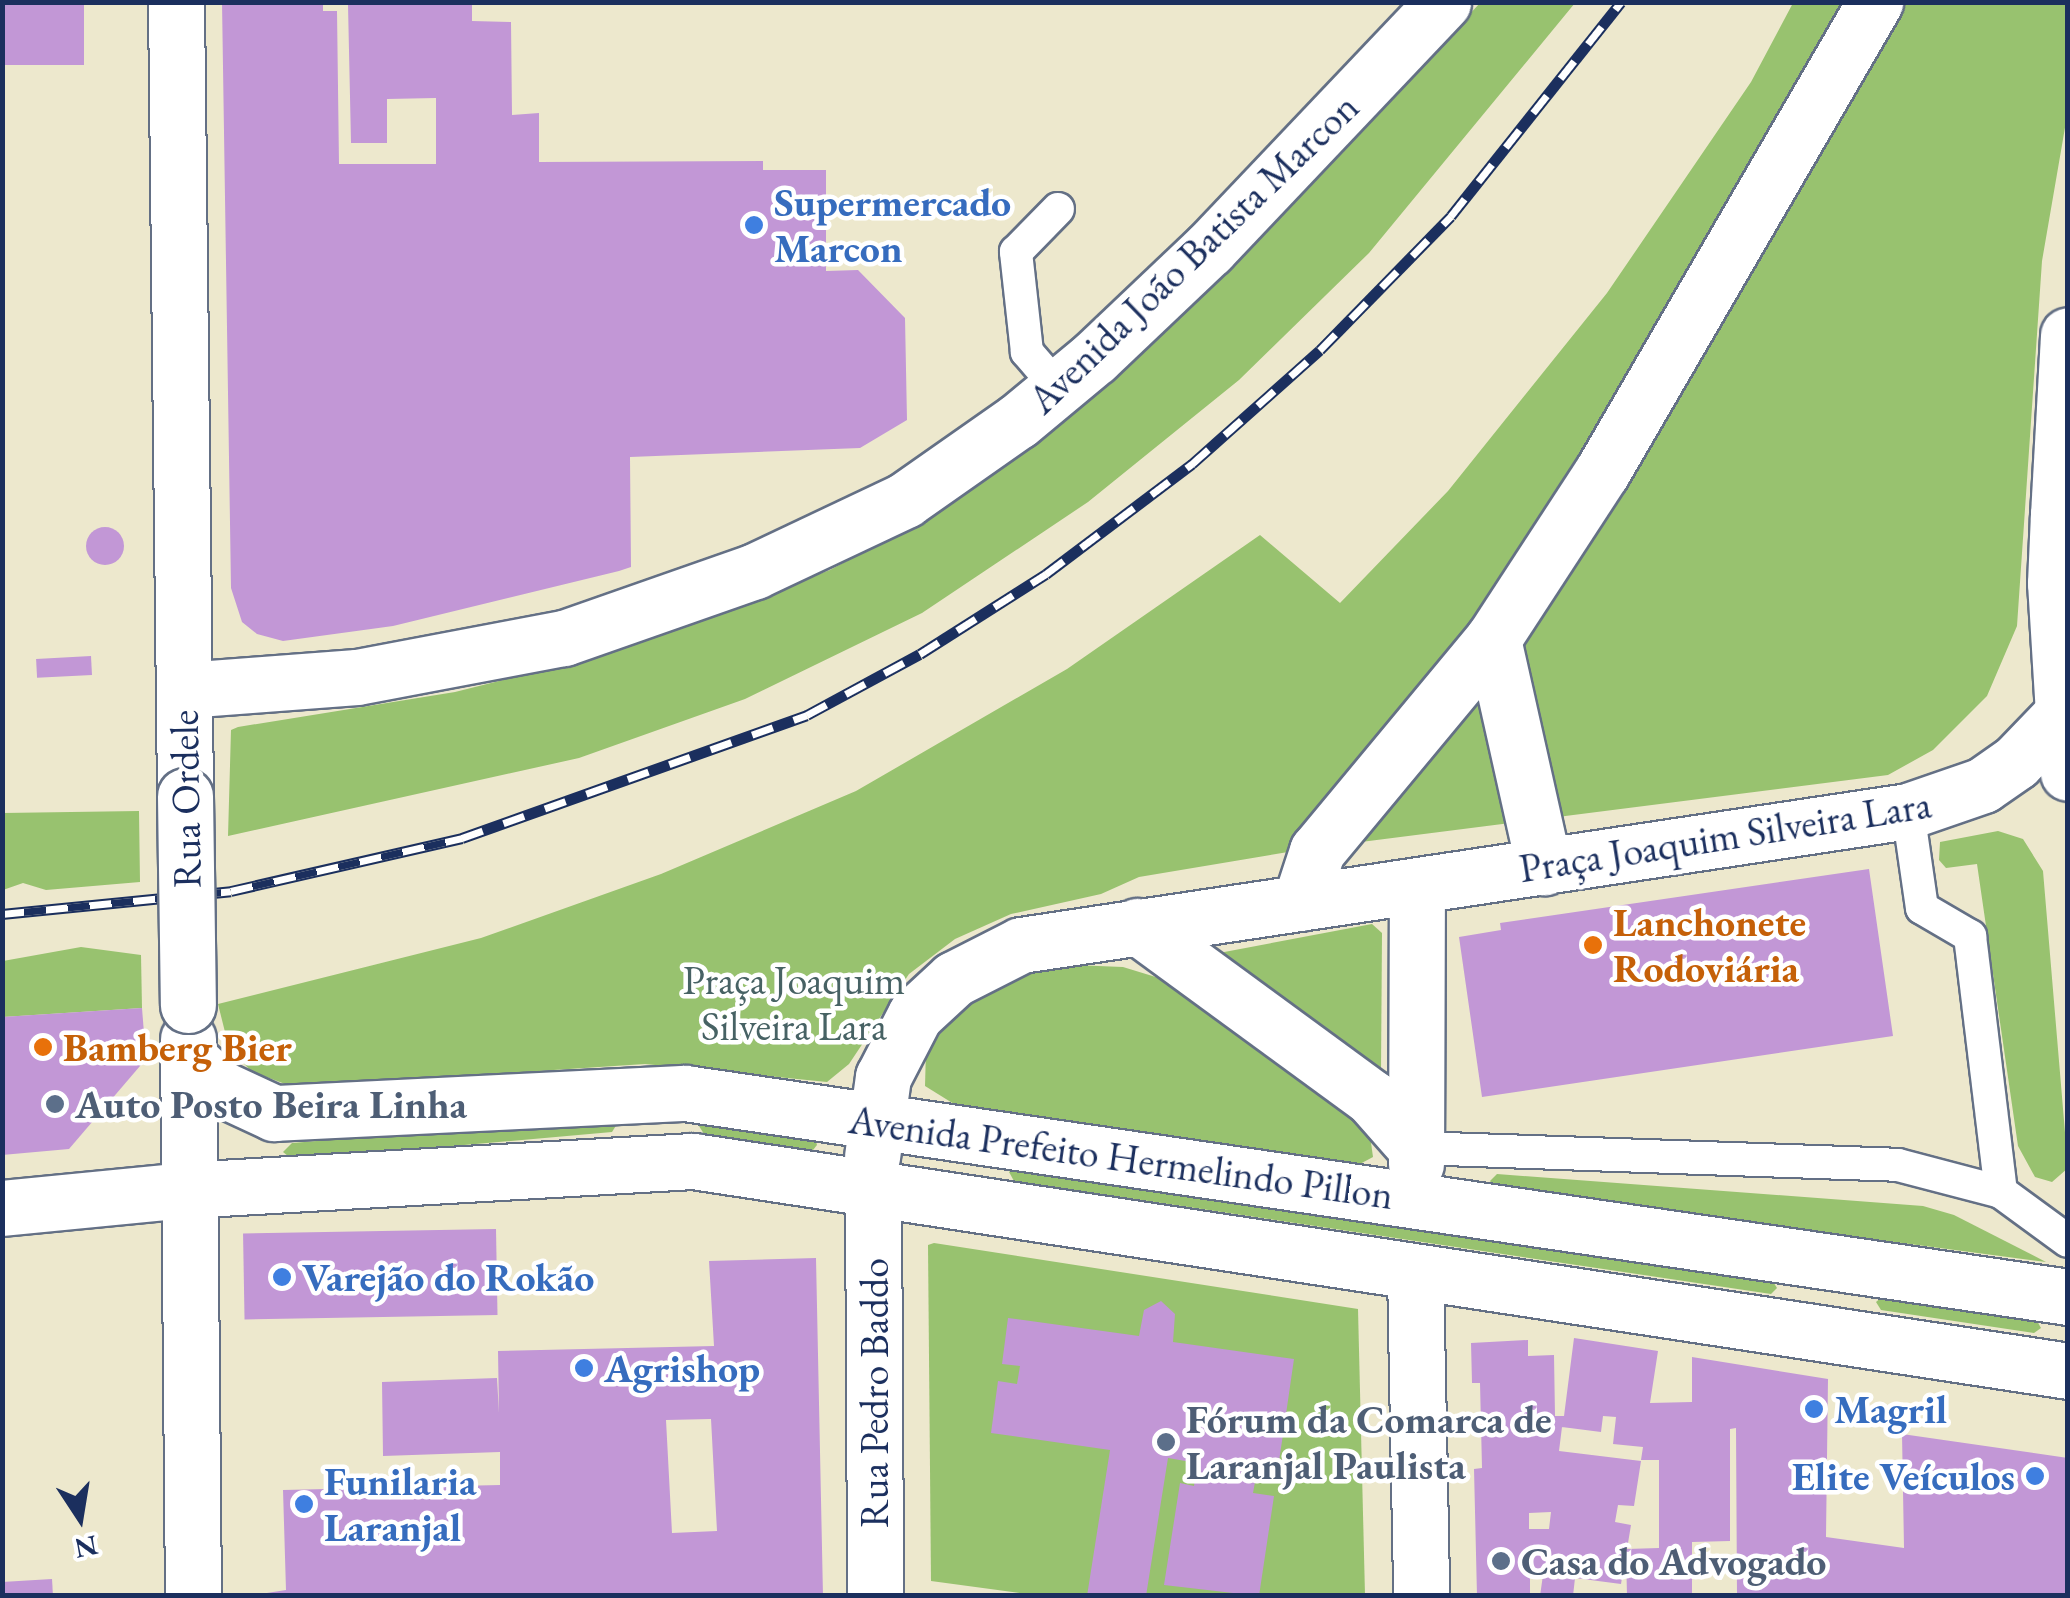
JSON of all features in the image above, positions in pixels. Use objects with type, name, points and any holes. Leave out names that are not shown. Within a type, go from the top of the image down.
[{"type":"street","name":"Rua Ordele","points":[[176,2],[188,1032],[185,1190],[193,1596]]},
{"type":"street","name":"Avenida João Batista Marcon","points":[[184,690],[264,688],[431,666],[626,619],[848,530],[964,461],[1058,388],[1209,249],[1443,2]]},
{"type":"street","points":[[1300,903],[1318,851],[1493,639],[1647,398],[1875,2]]},
{"type":"street","points":[[2068,336],[2062,713],[2068,774]]},
{"type":"street","points":[[1493,639],[1544,866]]},
{"type":"street","name":"Praça Joaquim Silveira Lara","points":[[873,1190],[872,1120],[900,1037],[954,980],[1022,945],[1908,811],[1983,785],[2016,762],[2062,713]]},
{"type":"street","points":[[1416,1175],[1417,887]]},
{"type":"street","points":[[1137,926],[1372,1098],[1416,1175]]},
{"type":"street","name":"Avenida Prefeito Hermelindo Pillon","points":[[188,1032],[254,1108],[292,1115],[656,1092],[872,1120],[1416,1175],[1832,1262],[2068,1297]]},
{"type":"street","points":[[654,1159],[656,1092]]},
{"type":"street","name":"Avenida Prefeito Hermelindo Pillon","points":[[2,1208],[185,1190],[654,1159],[2068,1371]]},
{"type":"street","name":"Rua Pedro Baddo","points":[[873,1190],[875,1596]]},
{"type":"street","points":[[1820,1334],[1832,1262]]},
{"type":"street","points":[[1415,1272],[1421,1596]]},
{"type":"lane","points":[[1058,209],[1016,252],[1026,352],[1058,388]]},
{"type":"lane","points":[[1908,811],[1922,908],[1970,936],[2001,1192]]},
{"type":"lane","points":[[1416,1175],[1898,1165],[2001,1192],[2068,1240]]},
{"type":"green space","points":[[1480,3],[1575,3],[1369,253],[1239,380],[1088,502],[922,613],[745,699],[579,758],[228,836],[231,730],[455,692],[596,657],[830,570],[955,502],[1043,440],[1233,267]]},
{"type":"green space","points":[[1793,3],[2067,3],[2067,116],[2042,261],[2017,626],[1987,696],[1933,750],[1888,775],[1306,849],[1139,877],[1101,894],[1011,914],[955,939],[909,974],[849,1064],[827,1082],[645,1064],[293,1087],[251,1071],[229,1048],[218,1004],[481,938],[661,874],[856,791],[1067,669],[1260,535],[1340,603],[1448,491],[1607,293],[1751,82]]},
{"type":"green space","points":[[139,811],[140,882],[46,890],[23,883],[3,890],[3,813]]},
{"type":"green space","points":[[1998,831],[2023,839],[2043,871],[2068,1168],[2052,1182],[2035,1177],[2018,1146],[1977,864],[1946,868],[1939,860],[1940,842]]},
{"type":"green space","points":[[1372,924],[1382,933],[1381,1071],[1219,953]]},
{"type":"green space","points":[[81,947],[141,955],[142,1008],[3,1017],[3,961]]},
{"type":"green space","name":"Praça Joaquim Silveira Lara","points":[[1073,965],[1123,967],[1172,982],[1368,1121],[1373,1157],[1358,1165],[954,1104],[925,1086],[926,1050],[968,1002],[1027,972]]},
{"type":"green space","points":[[610,1117],[617,1124],[612,1132],[293,1160],[283,1152],[292,1143]]},
{"type":"green space","points":[[705,1120],[815,1138],[817,1145],[813,1150],[704,1134],[699,1126]]},
{"type":"green space","points":[[1016,1166],[1772,1280],[1777,1288],[1771,1294],[1014,1181],[1009,1172]]},
{"type":"green space","points":[[1497,1174],[1923,1206],[1954,1215],[2046,1262],[1496,1189],[1490,1181]]},
{"type":"green space","points":[[928,1245],[1358,1309],[1365,1595],[1042,1596],[931,1581]]},
{"type":"green space","points":[[1883,1296],[2036,1319],[2041,1328],[2034,1333],[1881,1310],[1876,1302]]},
{"type":"building","points":[[2,2],[84,2],[84,65],[2,65]]},
{"type":"building","points":[[222,2],[323,2],[323,11],[337,11],[339,164],[436,164],[436,98],[387,99],[387,143],[351,143],[348,5],[472,4],[472,21],[511,22],[512,115],[539,113],[539,162],[763,161],[763,170],[826,170],[826,271],[858,270],[905,318],[907,420],[860,448],[630,457],[631,567],[619,571],[393,626],[283,641],[257,634],[242,622],[231,588]]},
{"type":"building","points":[[105,527],[118,533],[124,546],[118,559],[105,565],[92,559],[86,546],[92,533]]},
{"type":"building","points":[[91,656],[92,675],[37,678],[36,659]]},
{"type":"building","points":[[1869,869],[1893,1036],[1482,1097],[1459,937],[1501,930],[1500,923]]},
{"type":"building","name":"Auto Posto Beira Linha","points":[[142,1008],[146,1059],[69,1149],[2,1155],[2,1017]]},
{"type":"building","points":[[496,1229],[498,1315],[245,1319],[243,1233]]},
{"type":"building","points":[[816,1258],[823,1596],[247,1596],[286,1590],[283,1490],[500,1485],[500,1452],[383,1456],[382,1382],[497,1378],[499,1413],[498,1351],[714,1346],[709,1261]],"holes":[[[711,1419],[717,1531],[672,1533],[666,1420]]]},
{"type":"building","name":"Fórum da Comarca de Laranjal Paulista","points":[[1161,1301],[1175,1314],[1173,1342],[1294,1359],[1286,1414],[1278,1413],[1276,1427],[1284,1428],[1277,1474],[1257,1471],[1253,1493],[1274,1496],[1259,1596],[1164,1585],[1180,1483],[1194,1486],[1197,1463],[1168,1458],[1146,1596],[1087,1596],[1110,1450],[991,1433],[998,1381],[1017,1384],[1020,1366],[1002,1364],[1008,1318],[1139,1336],[1144,1310]]},
{"type":"building","points":[[1574,1338],[1658,1351],[1650,1403],[1692,1402],[1692,1357],[1828,1379],[1826,1537],[1904,1548],[1902,1434],[2068,1458],[2068,1596],[1737,1596],[1736,1428],[1730,1429],[1730,1541],[1692,1542],[1692,1596],[1627,1596],[1626,1553],[1621,1584],[1575,1578],[1573,1596],[1540,1596],[1543,1575],[1530,1576],[1530,1596],[1477,1596],[1474,1469],[1482,1468],[1480,1383],[1472,1383],[1471,1343],[1528,1340],[1528,1356],[1554,1355],[1555,1416],[1564,1416]],"holes":[[[1603,1416],[1616,1417],[1613,1444],[1643,1447],[1641,1460],[1659,1460],[1659,1548],[1627,1549],[1631,1525],[1615,1522],[1618,1505],[1634,1506],[1641,1461],[1559,1451],[1562,1427],[1601,1432]],[[1551,1512],[1549,1529],[1529,1529],[1529,1513]]]},
{"type":"building","points":[[52,1579],[53,1596],[2,1596],[2,1582]]},
{"type":"railway","points":[[2,914],[231,891],[462,838],[807,715],[920,654],[1046,574],[1192,464],[1320,350],[1451,216],[1621,2]]},
{"type":"place","name":"Supermercado Marcon","points":[[754,225]]},
{"type":"place","name":"Lanchonete Rodoviária","points":[[1593,945]]},
{"type":"place","name":"Bamberg Bier","points":[[43,1047]]},
{"type":"place","name":"Auto Posto Beira Linha","points":[[55,1104]]},
{"type":"place","name":"Varejão do Rokão","points":[[282,1277]]},
{"type":"place","name":"Agrishop","points":[[584,1368]]},
{"type":"place","name":"Magril","points":[[1814,1409]]},
{"type":"place","name":"Fórum da Comarca de Laranjal Paulista","points":[[1166,1442]]},
{"type":"place","name":"Elite Veículos","points":[[2035,1476]]},
{"type":"place","name":"Funilaria Laranjal","points":[[304,1504]]},
{"type":"place","name":"Casa do Advogado","points":[[1501,1561]]}]
